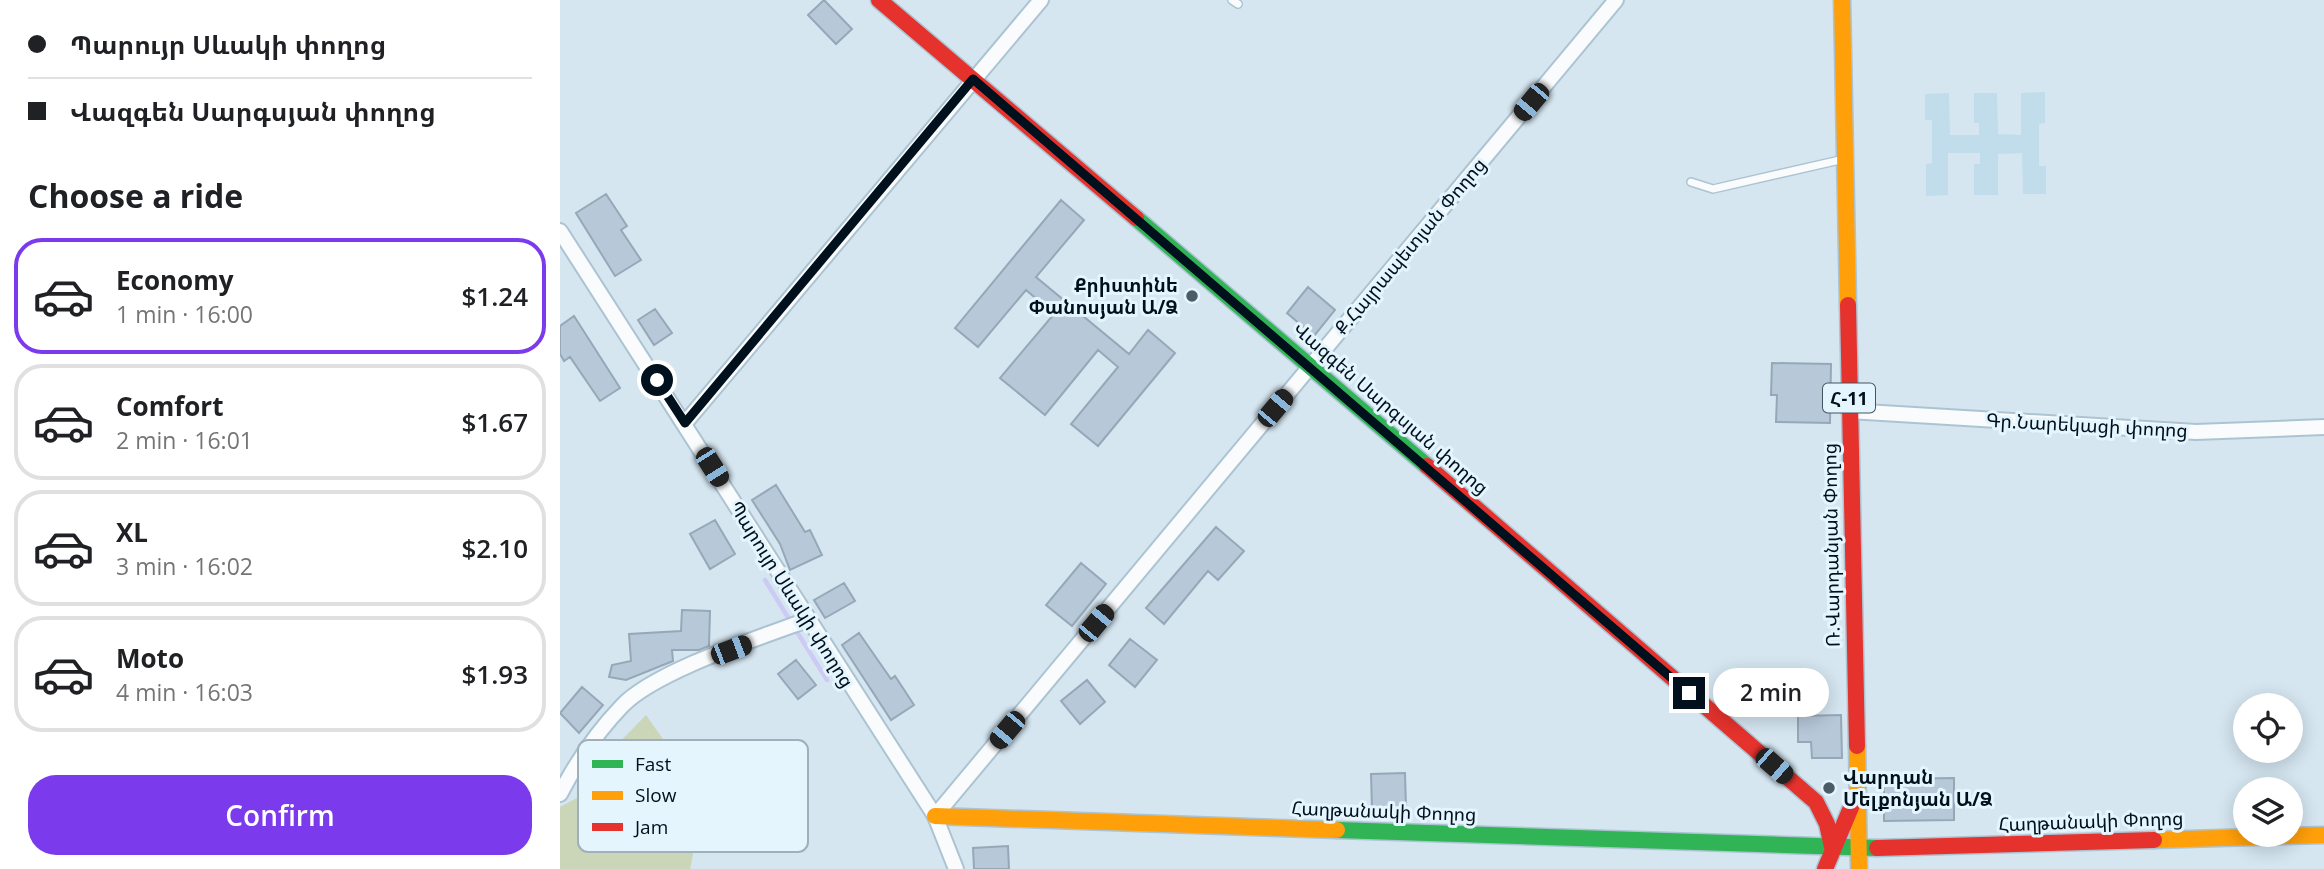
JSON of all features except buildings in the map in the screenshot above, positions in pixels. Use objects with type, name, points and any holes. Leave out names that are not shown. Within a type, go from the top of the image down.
[{"type":"street","name":"Վազգեն Սարգսյան փողոց","points":[[879,0],[1310,365],[1816,802],[1827,824],[1832,847]]},
{"type":"street","points":[[685,423],[1041,0]]},
{"type":"street","name":"Ք.Հայրապետյան Փողոց","points":[[935,816],[1616,0]]},
{"type":"street","name":"Ռ.Վարդանյան Փողոց","points":[[1842,0],[1857,795]]},
{"type":"street","name":"Պարույր Սևակի փողոց","points":[[560,231],[935,816],[956,869]]},
{"type":"street","name":"Գր.Նարեկացի փողոց","points":[[1849,411],[2196,432],[2324,428]]},
{"type":"street","points":[[595,740],[623,704],[652,684],[807,620]]},
{"type":"street","points":[[560,794],[578,762]]},
{"type":"street","points":[[560,776],[574,767]]},
{"type":"street","name":"Հ-11","points":[[1825,869],[1832,847],[1857,795]]},
{"type":"street","name":"Հ-11","points":[[1857,795],[1859,869]]},
{"type":"street","name":"Հաղթանակի Փողոց","points":[[935,816],[1832,847]]},
{"type":"street","name":"Հաղթանակի Փողոց","points":[[1859,849],[2324,835]]},
{"type":"street","points":[[1832,847],[1859,849]]},
{"type":"lane","points":[[1691,182],[1713,189],[1844,159]]},
{"type":"shaded area","points":[[2045,92],[2045,123],[2039,124],[2039,166],[2046,166],[2046,194],[2023,194],[2022,153],[1998,154],[1998,195],[1974,195],[1974,164],[1980,164],[1980,153],[1948,153],[1948,195],[1926,196],[1926,164],[1932,163],[1932,120],[1925,120],[1925,94],[1949,93],[1950,135],[1979,135],[1979,123],[1974,123],[1974,93],[1997,93],[1998,134],[2021,135],[2021,93]]},
{"type":"green space","points":[[646,715],[664,740],[622,740]]},
{"type":"green space","points":[[578,797],[578,852],[693,852],[690,869],[560,869],[560,807]]},
{"type":"waterway","points":[[765,580],[789,619]]},
{"type":"waterway","points":[[797,632],[827,680]]},
{"type":"traffic: fast","points":[[1136,218],[1427,466]]},
{"type":"traffic: fast","points":[[1337,830],[1877,848]]},
{"type":"traffic: slow","points":[[1842,0],[1848,305]]},
{"type":"traffic: slow","points":[[1857,746],[1859,869]]},
{"type":"traffic: slow","points":[[935,816],[1337,830]]},
{"type":"traffic: slow","points":[[2154,840],[2324,835]]},
{"type":"traffic: jam","points":[[879,0],[1136,218]]},
{"type":"traffic: jam","points":[[1848,305],[1857,746]]},
{"type":"traffic: jam","points":[[1427,466],[1816,802],[1827,824],[1832,847]]},
{"type":"traffic: jam","points":[[1825,869],[1855,798]]},
{"type":"traffic: jam","points":[[1877,848],[2154,840]]},
{"type":"place","name":"Քրիստինե Փանոսյան Ա/Ձ","points":[[1192,296]]},
{"type":"place","name":"Վարդան Մելքոնյան Ա/Ձ","points":[[1829,788]]},
{"type":"route","points":[[657,380],[685,423],[973,79],[1310,365],[1689,693]]}]
